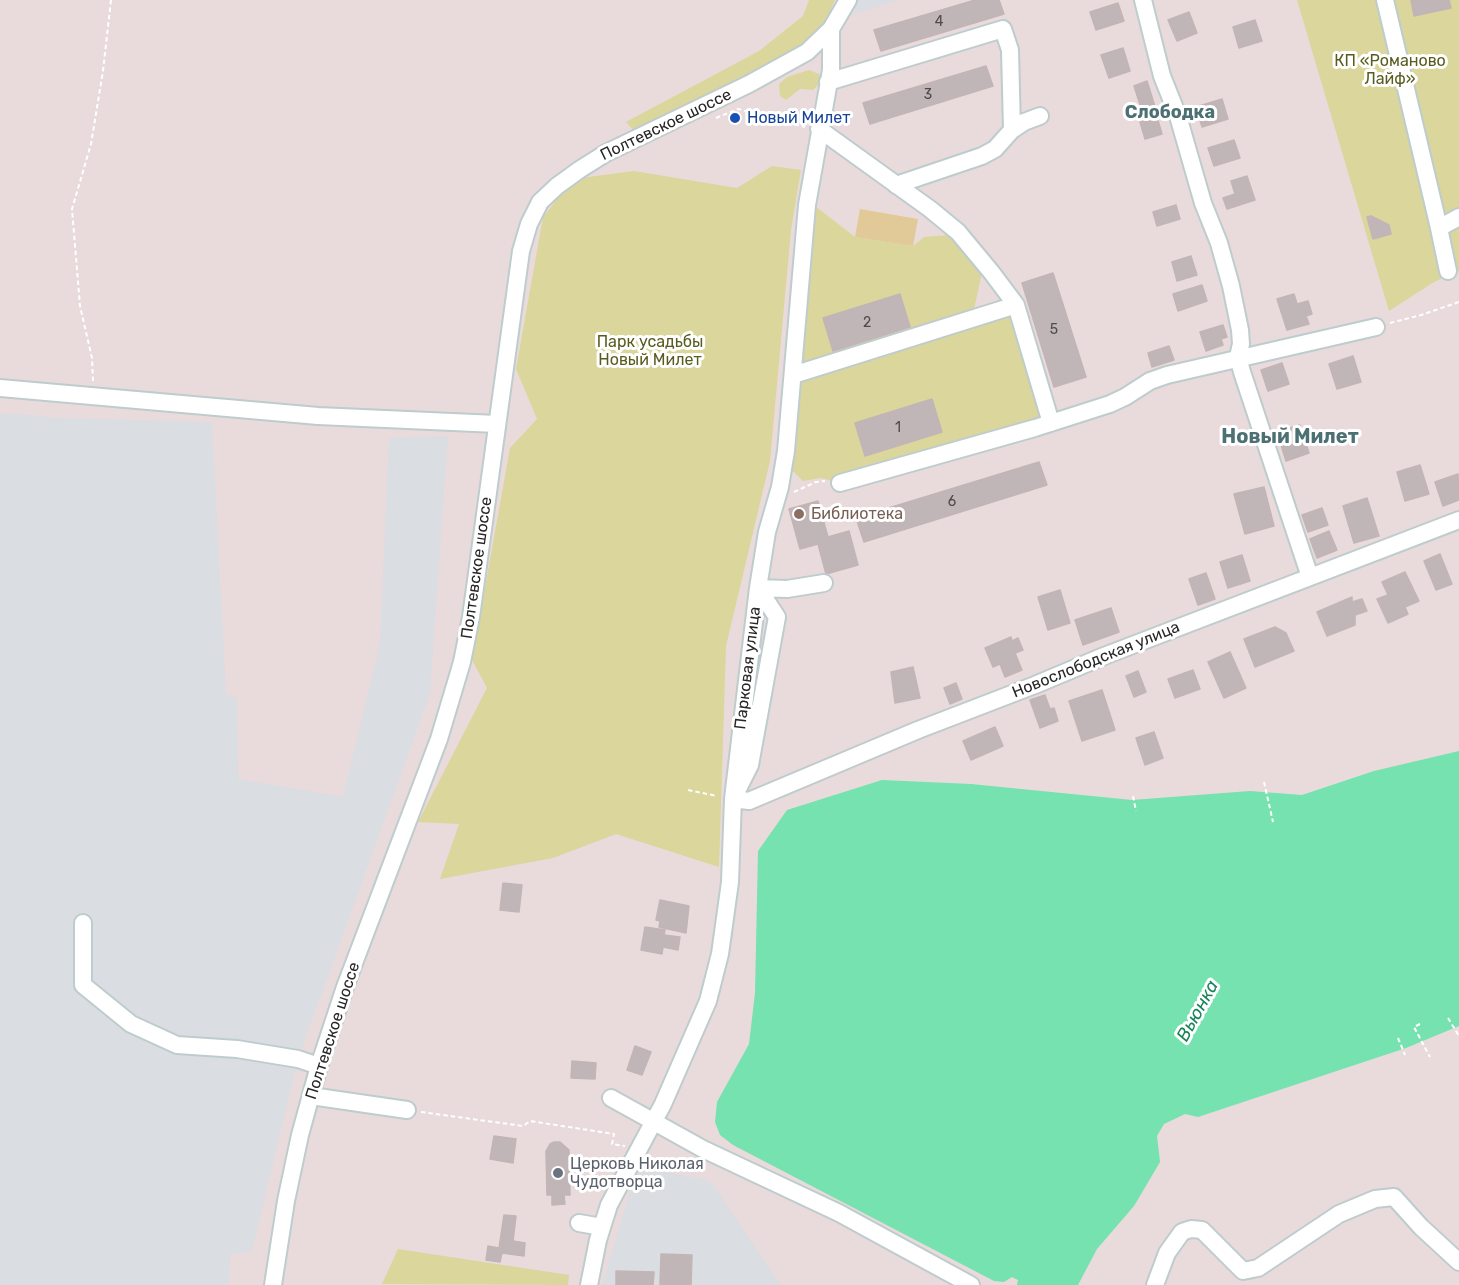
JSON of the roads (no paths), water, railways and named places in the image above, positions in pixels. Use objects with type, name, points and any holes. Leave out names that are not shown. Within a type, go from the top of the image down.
[{"type":"street","name":"Полтевское шоссе","points":[[273,1285],[286,1201],[300,1135],[319,1066],[345,987],[450,706],[471,617],[521,251],[529,225],[540,202],[557,186],[606,153],[807,52],[831,29],[848,0]]},
{"type":"street","points":[[1143,0],[1162,76],[1178,116],[1203,203],[1219,243],[1231,286],[1240,330],[1238,357],[1310,577]]},
{"type":"street","points":[[1385,0],[1448,271]]},
{"type":"street","name":"Парковая улица","points":[[589,1285],[609,1205],[654,1121],[703,1013],[715,980],[730,882],[734,799],[758,588],[767,532],[786,451],[807,205],[832,58],[831,29]]},
{"type":"street","points":[[828,82],[1003,29],[1010,50],[1012,130]]},
{"type":"street","points":[[896,185],[982,156],[995,149],[1012,130],[1023,122],[1040,116]]},
{"type":"street","points":[[819,129],[958,232],[1016,305],[1052,423]]},
{"type":"street","points":[[1439,228],[1459,217]]},
{"type":"street","points":[[793,375],[1016,305]]},
{"type":"street","points":[[840,483],[1052,423],[1110,404],[1150,381],[1167,375],[1376,327]]},
{"type":"street","points":[[0,388],[318,416],[423,429],[497,424]]},
{"type":"street","name":"Новослободская улица","points":[[734,799],[749,801],[918,730],[1459,519]]},
{"type":"street","points":[[758,588],[787,589],[824,583]]},
{"type":"street","points":[[734,799],[750,765],[777,616],[758,588]]},
{"type":"street","points":[[83,923],[83,985],[131,1024],[177,1045],[247,1051],[298,1059],[319,1066]]},
{"type":"street","points":[[311,1096],[407,1110]]},
{"type":"street","points":[[611,1098],[703,1149],[839,1213],[971,1285]]},
{"type":"street","points":[[1155,1285],[1167,1253],[1182,1232],[1191,1229],[1202,1230],[1243,1271],[1258,1268],[1339,1214],[1375,1199],[1394,1197],[1421,1227],[1459,1262]]},
{"type":"street","points":[[579,1223],[602,1227]]},
{"type":"water","name":"Вьюнка","points":[[1459,751],[1459,1026],[1406,1048],[1198,1117],[1185,1114],[1164,1124],[1157,1136],[1160,1162],[1134,1206],[1097,1249],[1078,1285],[1017,1285],[1018,1280],[1012,1277],[1004,1282],[994,1281],[733,1145],[720,1135],[715,1122],[717,1102],[749,1044],[755,993],[758,851],[787,810],[882,780],[971,784],[1132,800],[1250,791],[1302,795],[1374,771]]},
{"type":"place","name":"Новый Милет","points":[[735,118]]},
{"type":"place","name":"Библиотека","points":[[799,514]]},
{"type":"place","name":"Церковь Николая Чудотворца","points":[[558,1173]]},
{"type":"district","name":"Слободка","points":[[1170,113]]},
{"type":"district","name":"Новый Милет","points":[[1290,437]]},
{"type":"park label","name":"КП «Романово Лайф»","points":[[1390,70]]},
{"type":"park label","name":"Парк усадьбы Новый Милет","points":[[650,351]]}]
